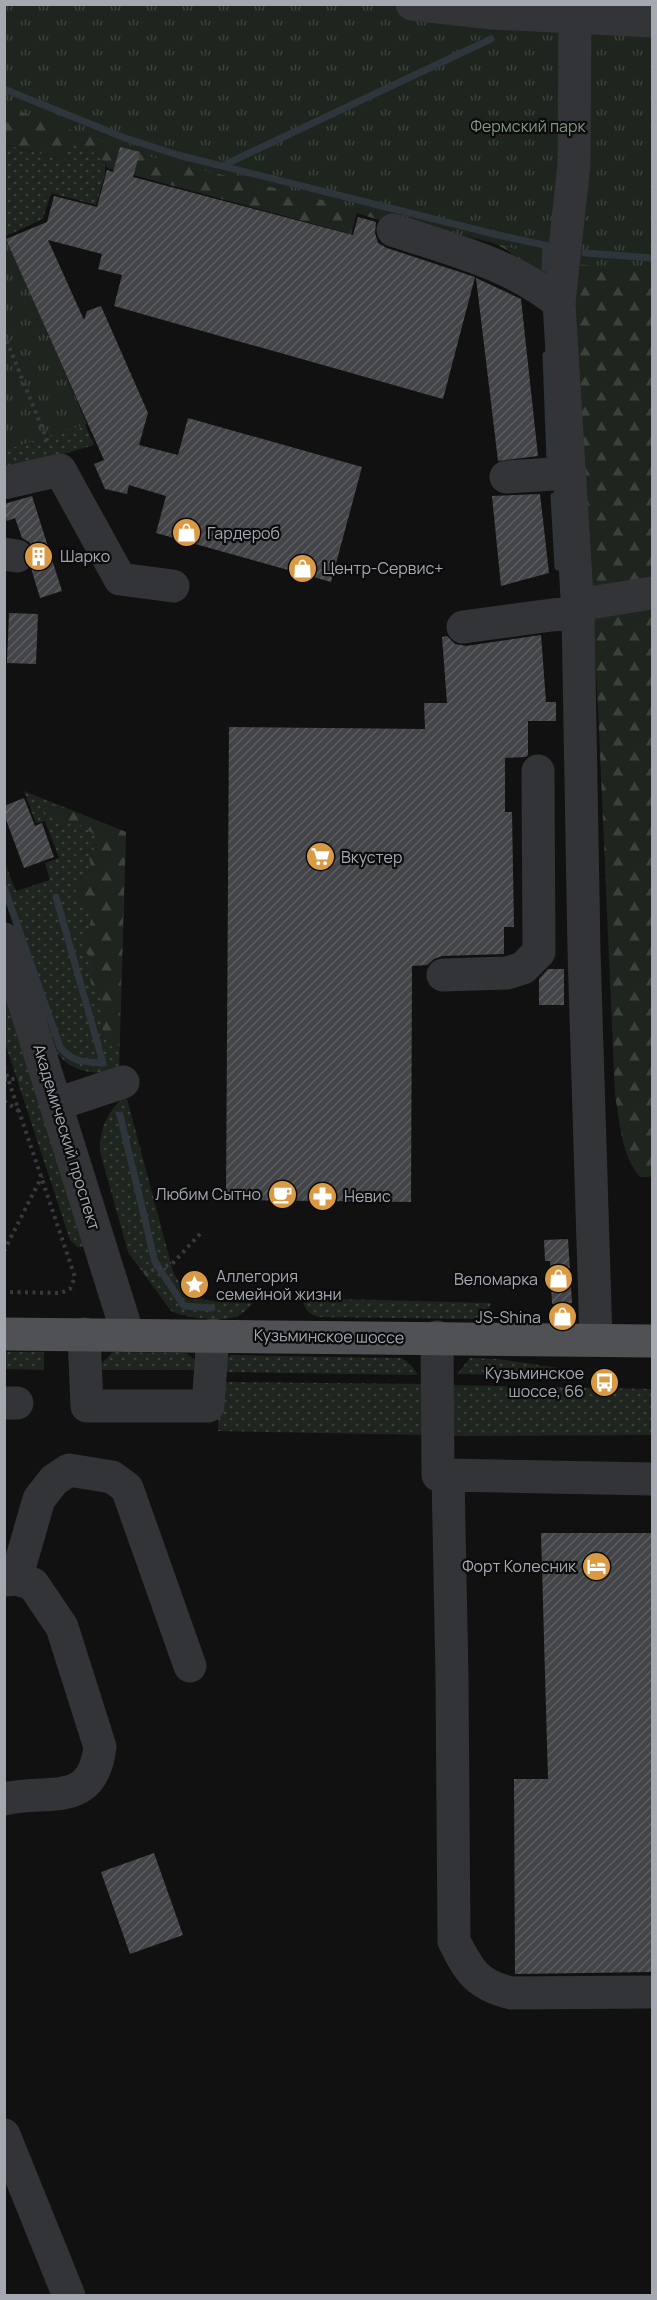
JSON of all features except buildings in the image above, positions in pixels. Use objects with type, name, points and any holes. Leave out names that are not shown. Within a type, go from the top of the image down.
[{"type":"main road","name":"Кузьминское шоссе","points":[[4,1334],[652,1341]]},
{"type":"street","points":[[412,4],[492,13],[652,21]]},
{"type":"street","points":[[575,17],[574,164],[559,303],[577,609],[584,951],[596,1340]]},
{"type":"street","points":[[393,230],[506,269],[541,288],[559,303]]},
{"type":"street","points":[[4,483],[60,470],[120,579],[173,586]]},
{"type":"street","points":[[506,477],[570,473]]},
{"type":"street","points":[[463,627],[577,609],[652,593]]},
{"type":"street","points":[[538,771],[539,952]]},
{"type":"street","name":"Академический проспект","points":[[4,939],[128,1335]]},
{"type":"street","points":[[443,975],[507,973],[523,968],[539,952],[584,951]]},
{"type":"street","points":[[57,1104],[123,1082]]},
{"type":"street","points":[[84,1334],[87,1406],[208,1406],[213,1335]]},
{"type":"street","points":[[437,1337],[438,1475],[652,1479]]},
{"type":"street","points":[[4,1799],[68,1794],[90,1780],[98,1763],[100,1747],[62,1627],[33,1584],[10,1580],[39,1499],[54,1480],[69,1470],[112,1477],[127,1488],[190,1666]]},
{"type":"street","points":[[448,1475],[454,1941],[467,1967],[489,1988],[511,1993],[652,1992]]},
{"type":"street","points":[[4,2135],[69,2295]]},
{"type":"path","points":[[4,334],[60,470]]},
{"type":"path","points":[[4,1067],[75,1271],[74,1283],[70,1290],[61,1293],[4,1292]]},
{"type":"path","points":[[4,1101],[20,1112]]},
{"type":"path","points":[[4,1251],[42,1175]]},
{"type":"path","points":[[144,1273],[153,1272],[172,1264],[201,1233]]},
{"type":"green space","name":"Фермский парк","points":[[354,4],[652,28],[652,1175],[649,1177],[640,1177],[629,1159],[622,1138],[615,1095],[598,708],[575,311],[507,250],[492,242],[386,215],[382,221],[357,213],[351,234],[107,168],[101,158],[74,139],[63,160],[5,144],[4,5]],"holes":[[[120,147],[136,166],[116,162]]]},
{"type":"green space","name":"Фермский парк","points":[[4,5],[652,5],[652,273],[577,264],[128,151],[5,106]]},
{"type":"green space","points":[[74,139],[96,154],[105,165],[104,180],[96,205],[51,193],[43,219],[6,236],[5,239],[4,144],[63,160]]},
{"type":"green space","points":[[4,233],[87,424],[5,450],[4,450]]},
{"type":"green space","points":[[4,241],[94,445],[5,471],[4,471]]},
{"type":"green space","points":[[24,791],[126,832],[119,1072],[100,1073],[76,1068],[68,1064],[55,1051],[5,900],[4,861],[16,891],[50,880],[45,863],[59,858],[45,821],[36,823]]},
{"type":"green space","points":[[51,803],[126,832],[119,1050],[112,1047],[104,1036],[102,997],[91,983],[91,962],[82,945],[91,916],[75,894],[78,883],[88,878],[92,872],[89,857],[98,842],[97,836],[77,823],[55,819],[45,813],[45,807]]},
{"type":"green space","points":[[4,978],[84,1247],[77,1247],[70,1240],[5,1043]]},
{"type":"green space","points":[[126,1095],[173,1271],[187,1291],[206,1300],[253,1303],[238,1316],[223,1319],[204,1318],[185,1316],[171,1311],[128,1252],[100,1152],[101,1135],[106,1120],[114,1107]]},
{"type":"green space","points":[[303,1298],[491,1303],[487,1313],[473,1319],[319,1317],[308,1311]]},
{"type":"green space","points":[[5,1352],[44,1352],[44,1370],[5,1369]]},
{"type":"green space","points":[[113,1352],[186,1353],[193,1358],[200,1370],[101,1370],[102,1363]]},
{"type":"green space","points":[[230,1355],[402,1358],[418,1375],[219,1372]]},
{"type":"green space","points":[[470,1358],[498,1359],[559,1368],[558,1376],[457,1374]]},
{"type":"green space","points":[[219,1382],[423,1384],[426,1435],[218,1431]]},
{"type":"green space","points":[[454,1385],[652,1389],[652,1435],[453,1436]]},
{"type":"waterway","points":[[222,166],[491,39]]},
{"type":"waterway","points":[[4,89],[125,138],[178,155],[553,247]]},
{"type":"waterway","points":[[545,268],[546,246]]},
{"type":"waterway","points":[[585,253],[652,258]]},
{"type":"waterway","points":[[546,355],[550,460]]},
{"type":"waterway","points":[[554,496],[558,567]]},
{"type":"waterway","points":[[4,887],[60,1047],[74,1058],[103,1063],[56,897]]},
{"type":"waterway","points":[[120,1115],[155,1262],[184,1306],[212,1308]]},
{"type":"place","name":"Гардероб","points":[[186,533]]},
{"type":"place","name":"Шарко","points":[[39,556]]},
{"type":"place","name":"Центр-Сервис+","points":[[302,568]]},
{"type":"place","name":"Вкустер","points":[[320,857]]},
{"type":"place","name":"Любим Сытно","points":[[282,1194]]},
{"type":"place","name":"Невис","points":[[323,1196]]},
{"type":"place","name":"Веломарка","points":[[559,1279]]},
{"type":"place","name":"Аллегория семейной жизни","points":[[195,1285]]},
{"type":"place","name":"JS-Shina","points":[[562,1317]]},
{"type":"place","name":"Кузьминское шоссе, 66","points":[[605,1382]]},
{"type":"place","name":"Форт Колесник","points":[[597,1566]]}]
